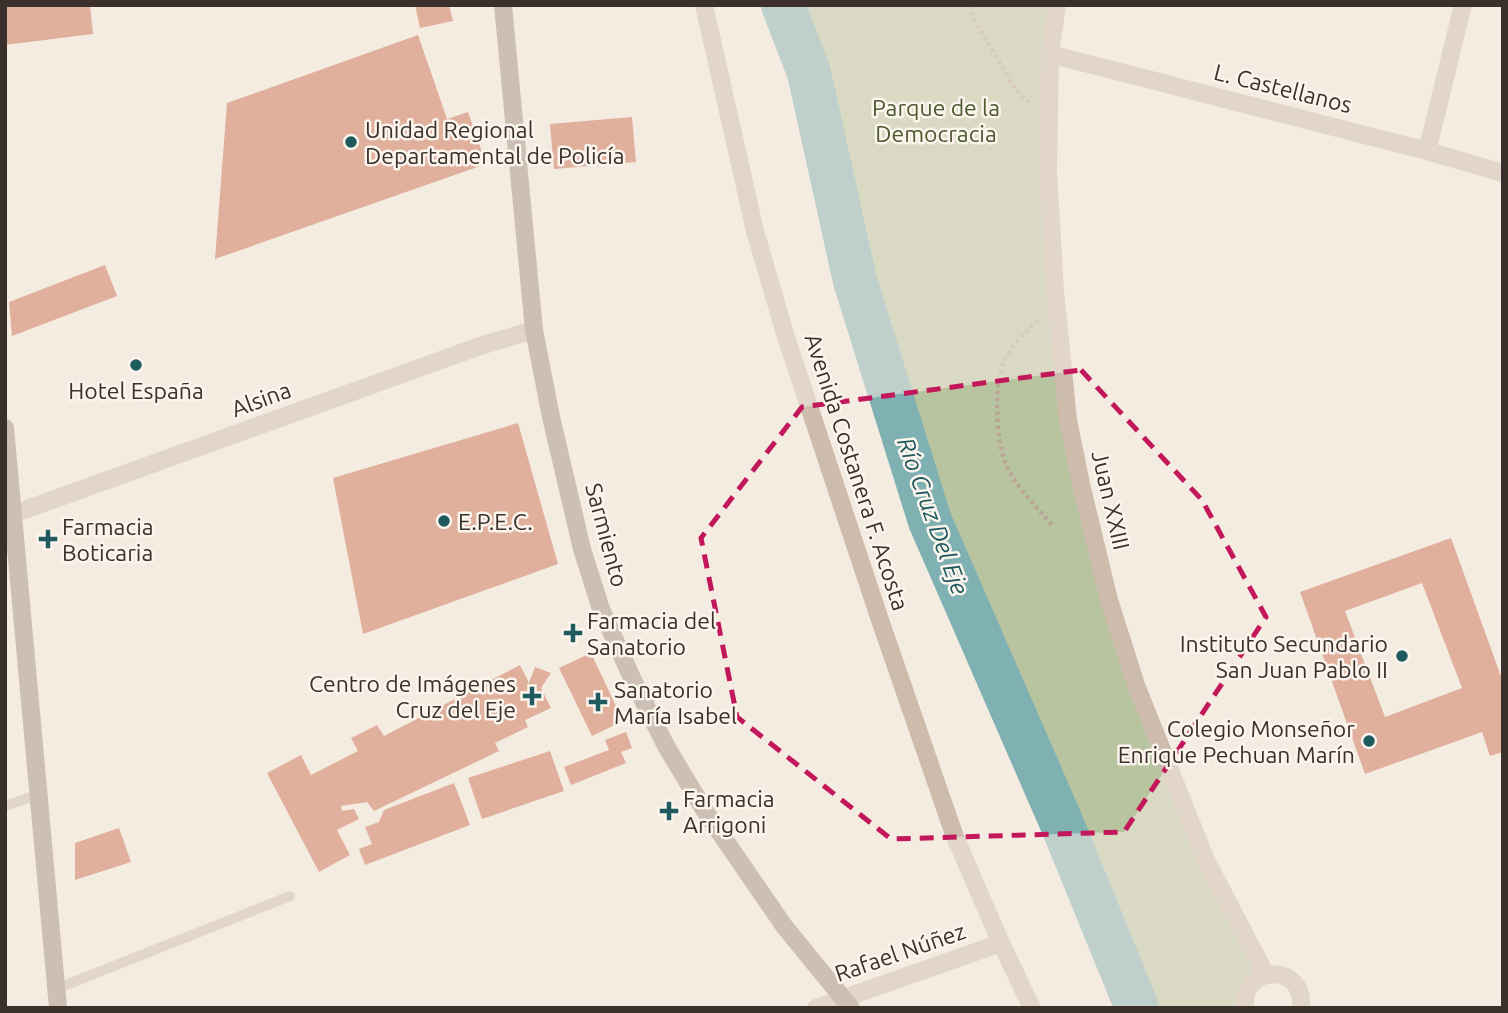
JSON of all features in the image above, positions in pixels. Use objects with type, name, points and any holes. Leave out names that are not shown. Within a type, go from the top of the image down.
[{"type":"main road","name":"Sarmiento","points":[[503,5],[534,330],[582,549],[601,609],[666,746],[705,811],[784,926],[848,1003]]},
{"type":"main road","points":[[5,428],[10,516],[58,1008]]},
{"type":"street","name":"Avenida Costanera F. Acosta","points":[[704,5],[755,231],[786,337],[955,837],[1032,1008]]},
{"type":"street","name":"Juan XXIII","points":[[1057,5],[1050,54],[1048,172],[1056,303],[1068,420],[1109,600],[1136,685],[1206,860],[1266,975]]},
{"type":"street","points":[[1427,151],[1463,5]]},
{"type":"street","name":"L. Castellanos","points":[[1050,54],[1503,173]]},
{"type":"street","name":"Alsina","points":[[10,516],[483,345],[534,330]]},
{"type":"street","name":"Rafael Núñez","points":[[816,1008],[848,1003],[1001,943]]},
{"type":"street","points":[[1245,1008],[1245,997],[1250,985],[1266,975],[1278,974],[1293,982],[1301,995],[1301,1008]]},
{"type":"lane","points":[[5,806],[39,794]]},
{"type":"lane","points":[[56,989],[290,896]]},
{"type":"path","points":[[971,5],[973,17],[1013,86],[1049,122]]},
{"type":"path","points":[[1052,525],[1023,491],[1006,464],[996,420],[1002,366],[1021,335],[1056,303]]},
{"type":"highlighted area","points":[[1081,370],[1202,500],[1266,617],[1124,832],[891,839],[737,717],[701,538],[802,407]]},
{"type":"green space","name":"Parque de la Democracia","points":[[783,5],[1057,5],[1050,54],[1068,420],[1136,685],[1266,975],[1245,1008],[1137,1008],[1062,824],[930,521],[855,281],[809,73]]},
{"type":"building","points":[[5,5],[90,5],[93,34],[5,45]]},
{"type":"building","points":[[415,5],[449,5],[453,21],[420,28]]},
{"type":"building","name":"Unidad Regional Departamental de Policía","points":[[418,35],[447,119],[468,112],[486,164],[215,259],[227,103]]},
{"type":"building","points":[[632,117],[636,162],[554,169],[550,124]]},
{"type":"building","points":[[105,265],[117,296],[12,336],[9,302]]},
{"type":"building","name":"E.P.E.C.","points":[[518,423],[558,564],[363,634],[333,478]]},
{"type":"building","points":[[1451,538],[1503,682],[1503,752],[1490,756],[1482,732],[1365,774],[1300,592]],"holes":[[[1422,583],[1462,688],[1385,717],[1345,611]]]},
{"type":"building","points":[[591,653],[623,721],[592,736],[559,668]]},
{"type":"building","points":[[520,665],[529,683],[535,667],[551,673],[541,688],[551,708],[525,720],[528,727],[495,743],[499,751],[374,811],[367,802],[341,806],[342,811],[354,809],[359,819],[337,830],[350,855],[319,872],[267,773],[301,755],[311,775],[358,751],[351,738],[377,725],[384,736]]},
{"type":"building","points":[[626,732],[632,748],[621,752],[626,763],[571,785],[564,767],[609,750],[605,740]]},
{"type":"building","points":[[550,751],[564,791],[482,819],[468,778]]},
{"type":"building","points":[[454,783],[470,825],[365,865],[359,849],[372,844],[365,827],[379,822],[384,810]]},
{"type":"building","points":[[119,828],[131,862],[75,880],[75,843]]},
{"type":"waterway","name":"Río Cruz Del Eje","points":[[783,5],[809,73],[855,281],[930,521],[1062,824],[1137,1008]]},
{"type":"place","name":"Unidad Regional Departamental de Policía","points":[[351,142]]},
{"type":"place","name":"Hotel España","points":[[136,365]]},
{"type":"place","name":"E.P.E.C.","points":[[444,521]]},
{"type":"place","name":"Farmacia Boticaria","points":[[48,539]]},
{"type":"place","name":"Farmacia del Sanatorio","points":[[573,633]]},
{"type":"place","name":"Instituto Secundario San Juan Pablo II","points":[[1402,656]]},
{"type":"place","name":"Centro de Imágenes Cruz del Eje","points":[[532,696]]},
{"type":"place","name":"Sanatorio María Isabel","points":[[598,702]]},
{"type":"place","name":"Colegio Monseñor Enrique Pechuan Marín","points":[[1369,741]]},
{"type":"place","name":"Farmacia Arrigoni","points":[[669,811]]}]
